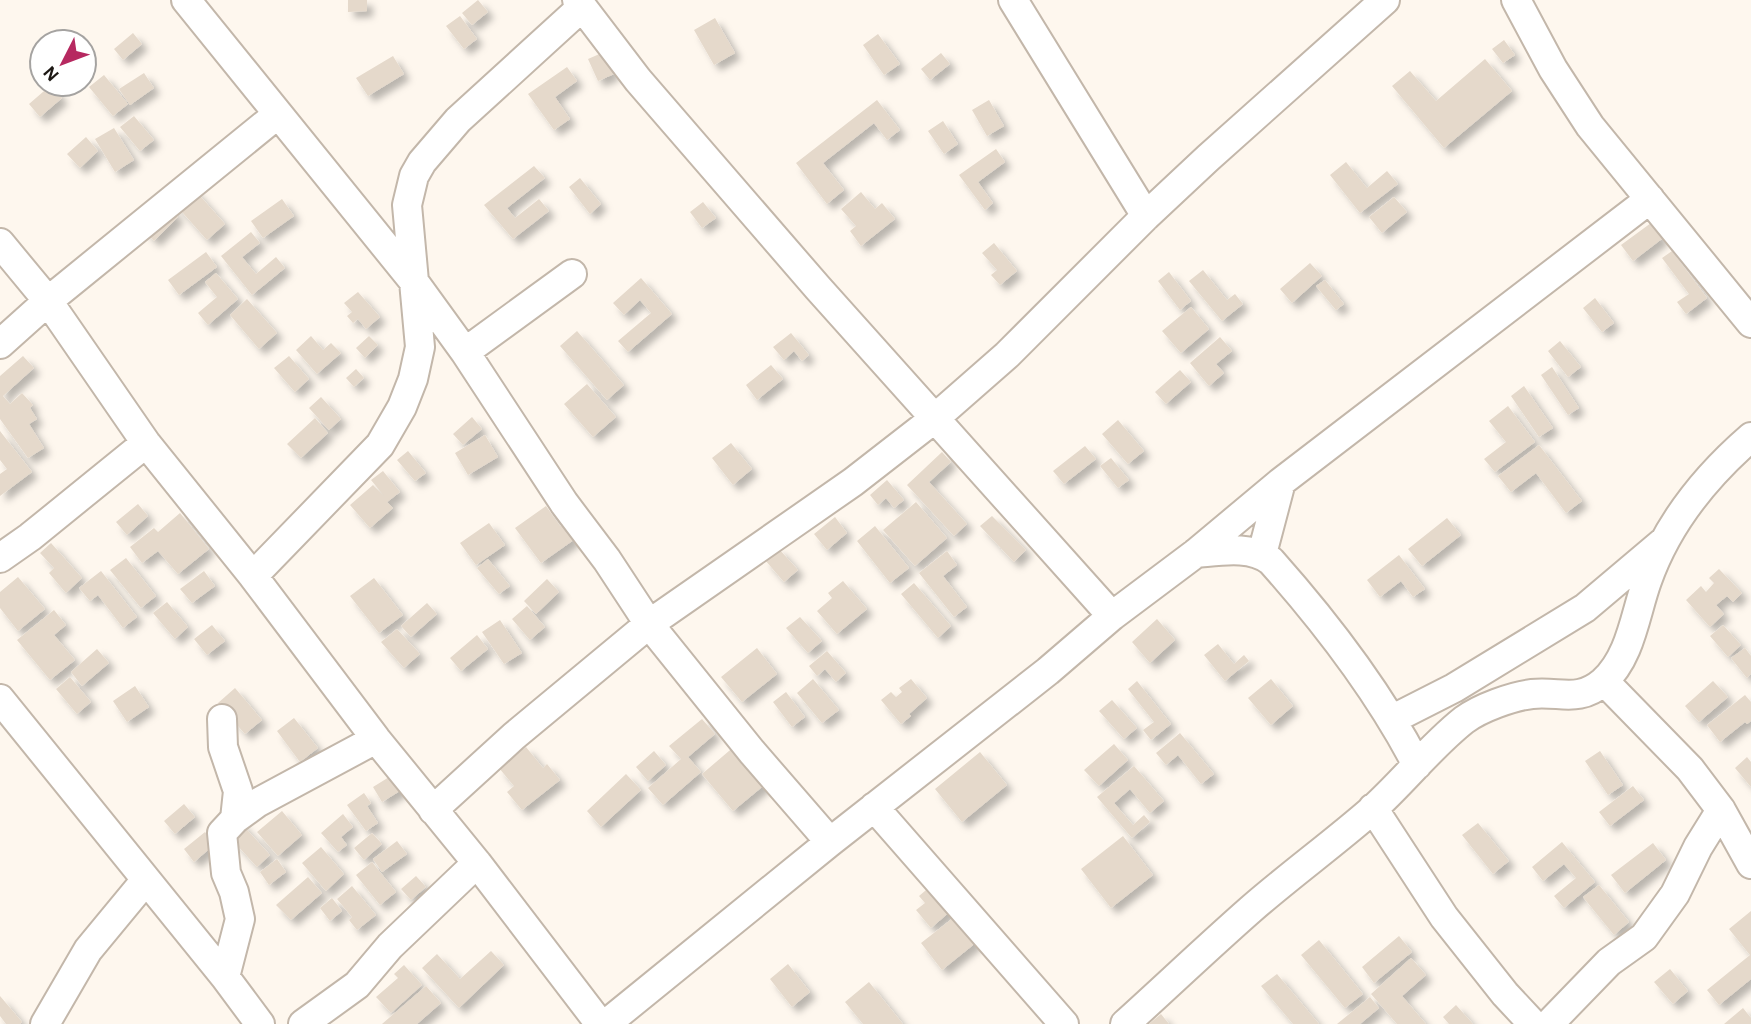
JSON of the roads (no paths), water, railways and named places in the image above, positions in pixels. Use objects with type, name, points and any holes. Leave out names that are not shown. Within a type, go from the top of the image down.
[{"type":"street","points":[[186,0],[415,283],[649,624],[760,761],[830,842]]},
{"type":"street","points":[[1013,0],[1146,216]]},
{"type":"street","points":[[433,810],[514,736],[649,624],[853,482],[934,419],[1007,355],[1146,216],[1385,0]]},
{"type":"street","points":[[1516,0],[1553,69],[1590,126],[1751,323]]},
{"type":"street","points":[[253,576],[369,456],[390,430],[413,379],[419,347],[407,205],[414,176],[422,162],[458,120],[579,3],[638,80],[934,419],[1112,616]]},
{"type":"street","points":[[0,344],[48,301],[278,114]]},
{"type":"street","points":[[606,1024],[830,842],[1048,671],[1112,616],[1196,553],[1281,482],[1650,198]]},
{"type":"street","points":[[0,243],[48,301],[146,443],[253,576],[376,739],[477,863],[600,1024]]},
{"type":"street","points":[[464,352],[572,274]]},
{"type":"street","points":[[1125,1024],[1250,909],[1373,808],[1465,719],[1508,699],[1534,694],[1585,694],[1604,681],[1625,648],[1637,620],[1647,581],[1687,504],[1726,458],[1751,437]]},
{"type":"street","points":[[0,558],[146,443]]},
{"type":"street","points":[[1262,554],[1281,482]]},
{"type":"street","points":[[1393,719],[1454,688],[1585,608],[1667,539]]},
{"type":"street","points":[[1196,553],[1234,550],[1262,554],[1342,645],[1393,719],[1417,765]]},
{"type":"street","points":[[1604,681],[1690,769],[1721,810],[1751,864]]},
{"type":"street","points":[[0,699],[260,1024]]},
{"type":"street","points":[[222,719],[223,747],[238,791],[234,819]]},
{"type":"street","points":[[225,977],[240,919],[234,892],[226,873],[222,833],[234,819],[257,803],[376,739]]},
{"type":"street","points":[[874,807],[1064,1024]]},
{"type":"street","points":[[1373,808],[1444,917],[1505,994],[1533,1024]]},
{"type":"street","points":[[1549,1024],[1609,962],[1644,937],[1675,894],[1721,810]]},
{"type":"street","points":[[303,1024],[357,985],[390,946],[477,863]]},
{"type":"street","points":[[45,1024],[88,950],[145,881]]}]
